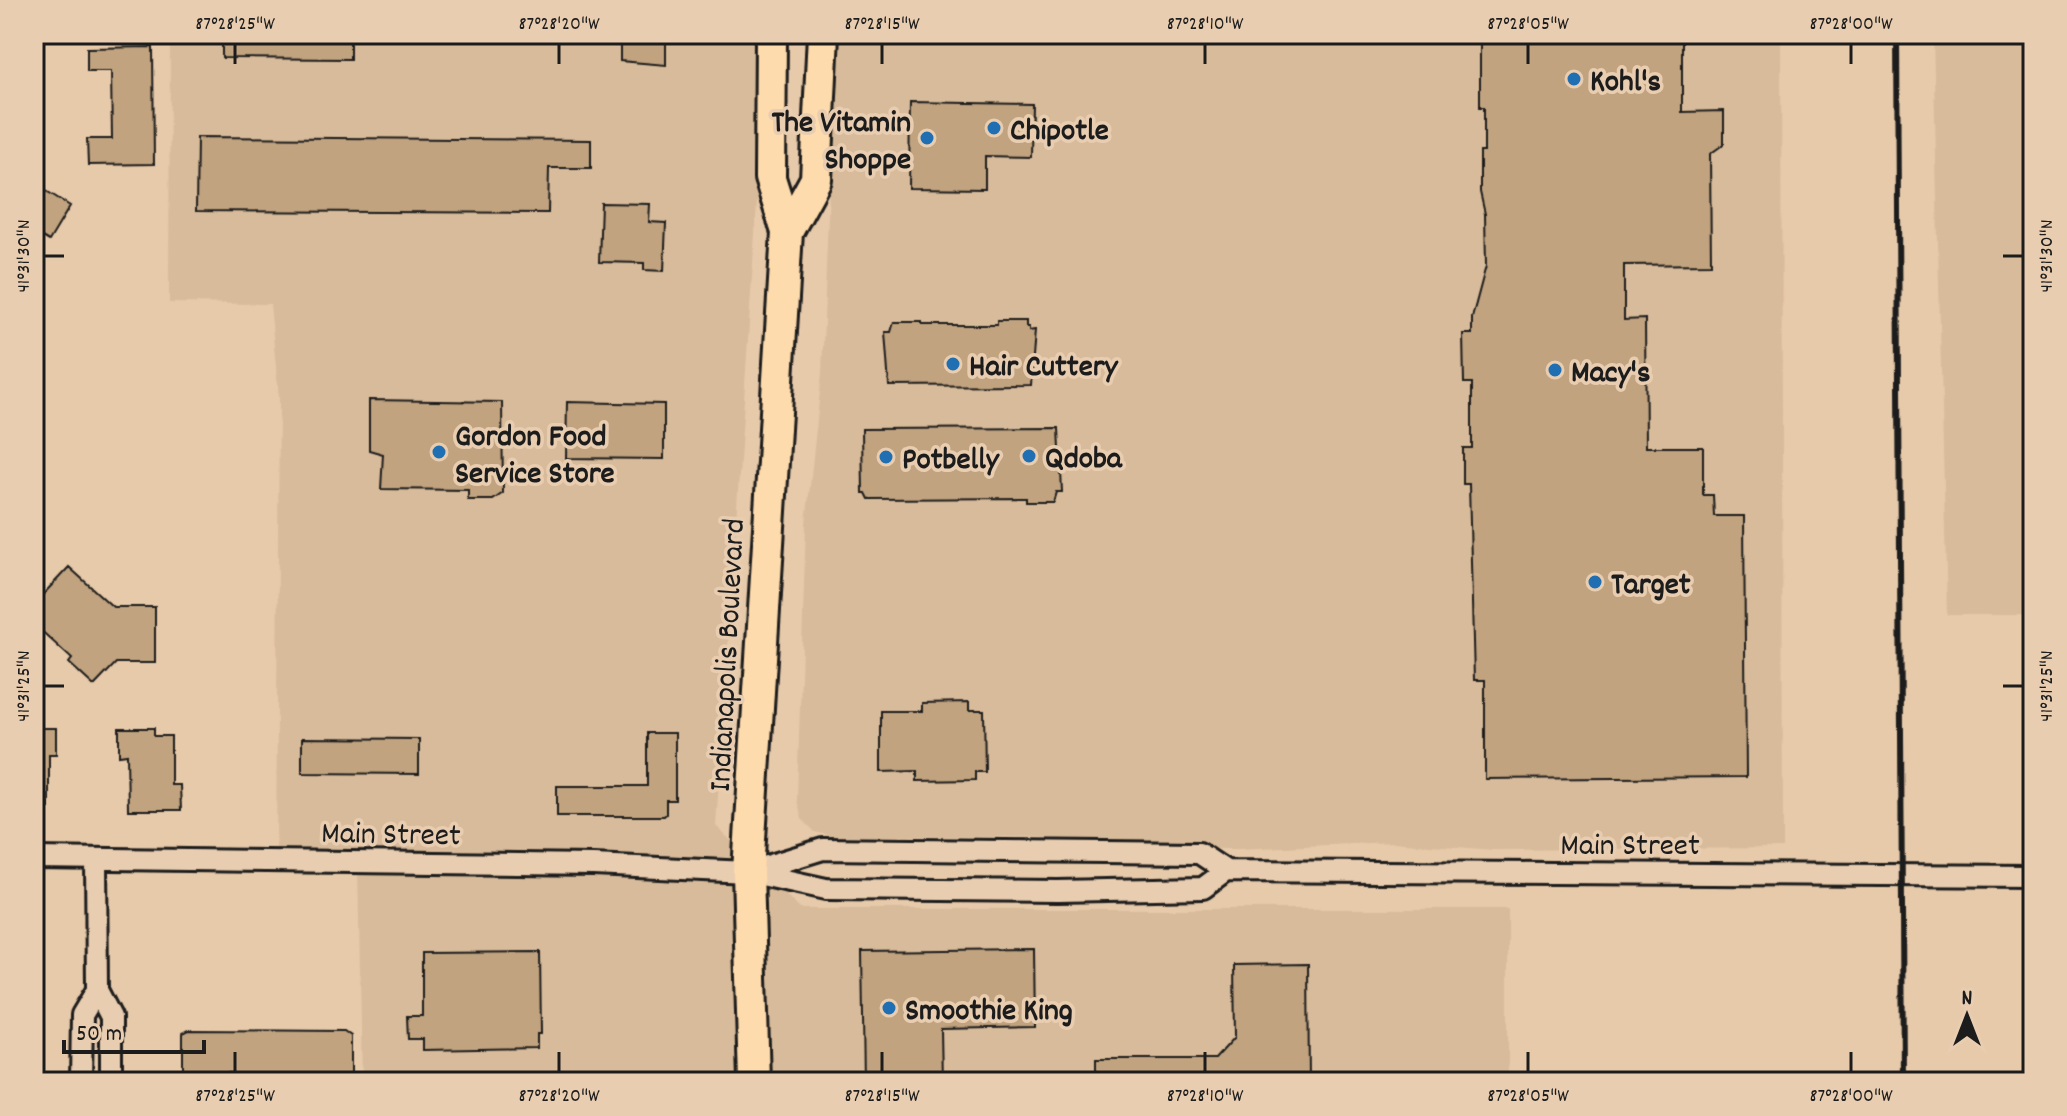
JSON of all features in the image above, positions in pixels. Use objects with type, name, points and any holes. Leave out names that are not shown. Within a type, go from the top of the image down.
[{"type":"highway","name":"Indianapolis Boulevard","points":[[754,1082],[748,872],[787,232],[770,178],[771,34]]},
{"type":"highway","name":"Indianapolis Boulevard","points":[[787,232],[816,179],[823,34]]},
{"type":"street","name":"Main Street","points":[[748,872],[823,849],[1199,853],[1226,871],[2033,876]]},
{"type":"street","name":"Main Street","points":[[34,858],[593,865],[748,872],[826,889],[1058,891],[1203,888],[1226,871]]},
{"type":"street","points":[[96,859],[97,990],[111,1017],[111,1082]]},
{"type":"street","points":[[81,1082],[82,1015],[97,990]]},
{"type":"shaded area","points":[[170,34],[768,34],[716,826],[800,909],[1508,909],[1508,1082],[362,1082],[358,863],[276,861],[279,398],[270,304],[169,303]]},
{"type":"shaded area","points":[[835,34],[1781,34],[1783,848],[1494,850],[1393,842],[1238,849],[1140,848],[1040,837],[831,836],[815,832],[802,819],[797,800],[806,523],[822,373]]},
{"type":"shaded area","points":[[1933,34],[2033,34],[2033,615],[1947,615]]},
{"type":"building","points":[[222,34],[350,34],[350,59],[222,58]]},
{"type":"building","points":[[620,34],[666,34],[666,65],[620,61]]},
{"type":"building","points":[[1480,34],[1682,34],[1682,112],[1724,111],[1724,144],[1710,154],[1711,264],[1624,265],[1624,320],[1645,319],[1646,447],[1703,447],[1703,495],[1713,495],[1714,516],[1744,516],[1746,777],[1485,779],[1485,680],[1474,680],[1469,484],[1463,484],[1463,448],[1472,448],[1472,383],[1464,383],[1463,334],[1472,334],[1472,318],[1486,266],[1485,214],[1480,192],[1484,107],[1480,107]]},
{"type":"building","points":[[153,47],[154,164],[88,165],[87,139],[112,139],[111,71],[87,71],[87,48]]},
{"type":"building","points":[[910,102],[1032,104],[1031,157],[985,156],[985,189],[909,188]]},
{"type":"building","points":[[197,137],[591,140],[591,168],[549,168],[548,213],[196,211]]},
{"type":"building","points":[[34,183],[70,206],[49,241],[34,232]]},
{"type":"building","points":[[601,203],[650,204],[649,222],[666,223],[664,271],[644,270],[644,263],[599,262]]},
{"type":"building","points":[[997,321],[1026,321],[1029,331],[1035,330],[1031,385],[889,386],[885,332],[891,332],[894,322],[997,325]]},
{"type":"building","name":"Gordon Food Service Store","points":[[369,400],[502,402],[503,493],[493,500],[468,500],[468,490],[381,489],[383,454],[369,450]]},
{"type":"building","points":[[567,402],[664,404],[664,459],[566,458]]},
{"type":"building","points":[[1059,428],[1062,492],[1056,492],[1053,502],[1026,502],[1026,498],[869,499],[863,493],[862,429]]},
{"type":"building","points":[[69,567],[113,607],[155,607],[155,663],[116,663],[94,686],[69,663],[72,659],[34,624],[34,604]]},
{"type":"building","points":[[969,702],[969,710],[984,710],[985,772],[975,772],[975,780],[917,781],[917,771],[881,772],[881,711],[922,711],[922,703]]},
{"type":"building","points":[[34,728],[56,728],[56,754],[49,754],[49,808],[34,808]]},
{"type":"building","points":[[119,728],[154,728],[154,736],[171,736],[171,785],[180,785],[181,810],[128,810],[127,754],[119,755]]},
{"type":"building","points":[[647,733],[675,733],[675,800],[666,800],[664,816],[557,816],[557,786],[647,786]]},
{"type":"building","points":[[302,738],[419,739],[419,774],[302,773]]},
{"type":"building","points":[[1034,949],[1035,1027],[941,1029],[942,1082],[864,1082],[862,951]]},
{"type":"building","points":[[540,952],[541,1034],[537,1034],[537,1048],[423,1050],[423,1039],[408,1039],[407,1016],[422,1016],[422,953]]},
{"type":"building","points":[[1308,964],[1309,1082],[1096,1082],[1096,1059],[1215,1059],[1235,1037],[1234,965]]},
{"type":"building","points":[[189,1030],[344,1031],[351,1036],[351,1082],[233,1082],[233,1073],[183,1073],[183,1033]]},
{"type":"railway","points":[[1897,34],[1903,1082]]},
{"type":"place","name":"Kohl's","points":[[1574,79]]},
{"type":"place","name":"Chipotle","points":[[994,128]]},
{"type":"place","name":"The Vitamin Shoppe","points":[[927,138]]},
{"type":"place","name":"Hair Cuttery","points":[[953,364]]},
{"type":"place","name":"Macy's","points":[[1555,370]]},
{"type":"place","name":"Gordon Food Service Store","points":[[439,452]]},
{"type":"place","name":"Qdoba","points":[[1029,456]]},
{"type":"place","name":"Potbelly","points":[[886,457]]},
{"type":"place","name":"Target","points":[[1595,582]]},
{"type":"place","name":"Smoothie King","points":[[889,1008]]}]
